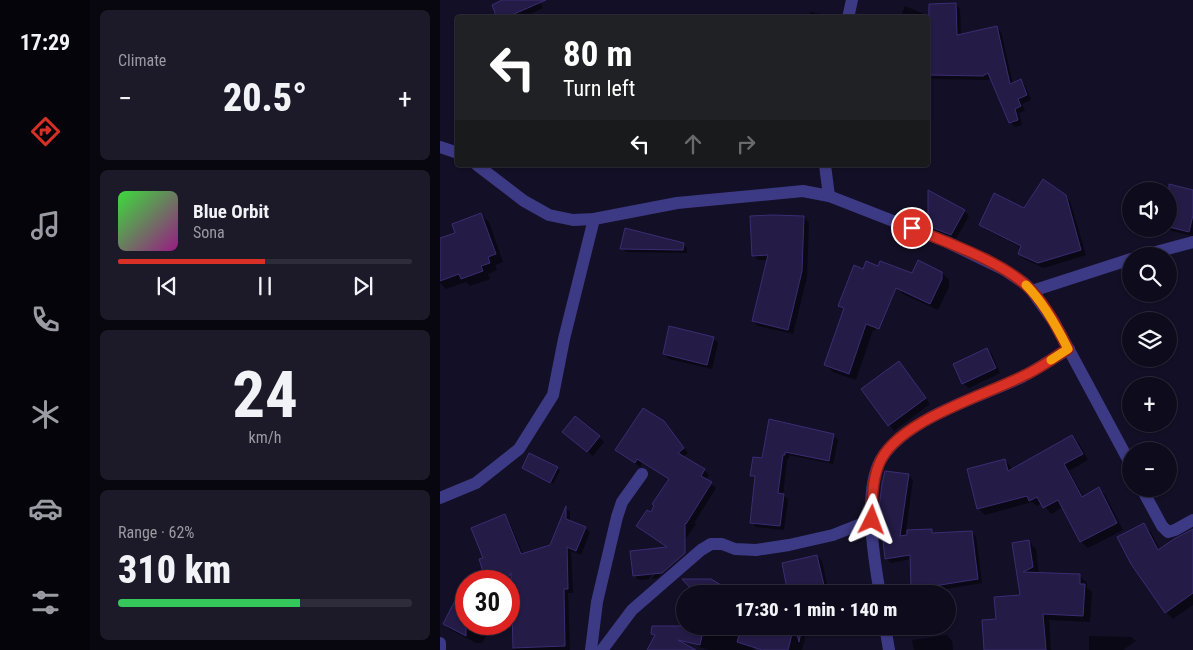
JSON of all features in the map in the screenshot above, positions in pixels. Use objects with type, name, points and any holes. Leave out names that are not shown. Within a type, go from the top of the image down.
[{"type":"street","points":[[849,15],[852,0]]},
{"type":"street","points":[[440,147],[455,152]]},
{"type":"street","points":[[479,167],[524,202],[549,215],[573,220],[677,203],[803,191],[829,196],[947,242],[1003,269],[1024,283],[1032,291],[1054,322],[1122,448]]},
{"type":"street","points":[[825,167],[829,196]]},
{"type":"street","points":[[440,498],[476,483],[519,449],[553,395],[564,339],[594,218]]},
{"type":"street","points":[[1174,247],[1193,242]]},
{"type":"street","points":[[1032,291],[1122,262]]},
{"type":"street","points":[[879,585],[874,557],[873,486],[879,463],[889,448],[902,436],[928,419],[1024,376],[1068,349]]},
{"type":"street","points":[[591,650],[597,602],[617,517],[622,502],[642,474]]},
{"type":"street","points":[[1146,497],[1162,526],[1168,532],[1193,520]]},
{"type":"street","points":[[602,650],[632,610],[701,550],[711,544],[756,550],[833,535],[872,520]]},
{"type":"street","points":[[886,635],[889,650]]},
{"type":"street","points":[[440,643],[440,649]]},
{"type":"building","points":[[502,0],[546,0],[512,15],[496,15],[492,5]]},
{"type":"building","points":[[956,3],[957,35],[997,26],[1010,84],[1021,79],[1027,95],[1018,99],[1021,106],[1015,109],[1018,120],[1009,123],[988,73],[983,76],[930,75],[929,4]]},
{"type":"building","points":[[1043,179],[1066,195],[1081,250],[1038,263],[1018,254],[1021,246],[979,225],[994,193],[1024,208]]},
{"type":"building","points":[[1177,186],[1193,190],[1193,215],[1189,232],[1177,229]]},
{"type":"building","points":[[928,190],[965,210],[951,235],[928,226],[931,220],[928,219]]},
{"type":"building","points":[[481,213],[496,254],[488,257],[490,263],[481,266],[483,271],[461,279],[459,274],[440,281],[440,238],[455,233],[452,224]]},
{"type":"building","points":[[750,216],[804,216],[802,271],[788,330],[752,321],[768,255],[752,256]]},
{"type":"building","points":[[625,228],[684,243],[683,250],[620,249]]},
{"type":"building","points":[[918,260],[942,272],[942,279],[930,304],[896,288],[879,329],[866,324],[849,374],[824,365],[844,308],[838,306],[854,265],[863,269],[866,261],[878,266],[880,261],[912,273]]},
{"type":"building","points":[[669,326],[714,337],[707,365],[663,354]]},
{"type":"building","points":[[987,348],[996,368],[962,384],[953,364]]},
{"type":"building","points":[[899,361],[926,398],[888,426],[861,389]]},
{"type":"building","points":[[643,408],[664,421],[684,448],[678,453],[705,469],[701,476],[712,482],[685,523],[685,553],[662,573],[633,576],[630,551],[667,547],[636,526],[647,510],[651,512],[654,506],[652,504],[669,479],[637,459],[635,463],[615,450]]},
{"type":"building","points":[[575,416],[600,436],[587,452],[562,432]]},
{"type":"building","points":[[769,419],[834,434],[829,461],[785,452],[785,455],[783,455],[778,493],[784,494],[780,526],[750,523],[755,476],[750,476],[753,457],[762,458]]},
{"type":"building","points":[[1072,435],[1083,454],[1064,464],[1082,497],[1099,487],[1117,523],[1080,542],[1058,500],[1043,508],[1037,497],[1029,501],[1027,496],[977,509],[967,469],[1005,459],[1008,471]]},
{"type":"building","points":[[529,453],[558,467],[550,483],[522,468]]},
{"type":"building","points":[[885,471],[909,474],[900,536],[907,535],[907,530],[932,529],[932,533],[972,531],[978,579],[940,585],[911,585],[910,555],[885,559],[883,540],[893,538],[883,537],[879,508]]},
{"type":"building","points":[[566,506],[566,519],[586,527],[576,551],[567,547],[568,589],[564,589],[565,646],[513,648],[513,635],[520,635],[520,570],[482,570],[479,559],[483,558],[471,528],[505,514],[521,554],[550,545]]},
{"type":"building","points":[[1144,523],[1158,550],[1193,529],[1193,593],[1165,613],[1131,564],[1117,537]]},
{"type":"building","points":[[1029,540],[1033,567],[1023,572],[1080,574],[1080,584],[1085,584],[1083,616],[1043,614],[1046,650],[984,650],[982,620],[996,619],[994,597],[1020,595],[1012,543]]},
{"type":"building","points":[[817,555],[824,585],[786,585],[782,563]]},
{"type":"building","points":[[682,579],[711,579],[721,585],[687,585]]},
{"type":"building","points":[[455,601],[455,630],[443,624]]},
{"type":"building","points":[[652,626],[676,626],[676,635],[702,635],[700,645],[678,640],[696,650],[647,650],[655,635],[651,634]]},
{"type":"building","points":[[739,635],[792,635],[788,650],[762,650],[737,642]]},
{"type":"slow traffic","points":[[1026,285],[1054,322],[1068,349],[1051,360]]},
{"type":"route","points":[[872,520],[873,486],[879,463],[889,448],[902,436],[928,419],[1024,376],[1068,349],[1054,322],[1024,283],[1003,269],[947,242],[912,228]]}]
